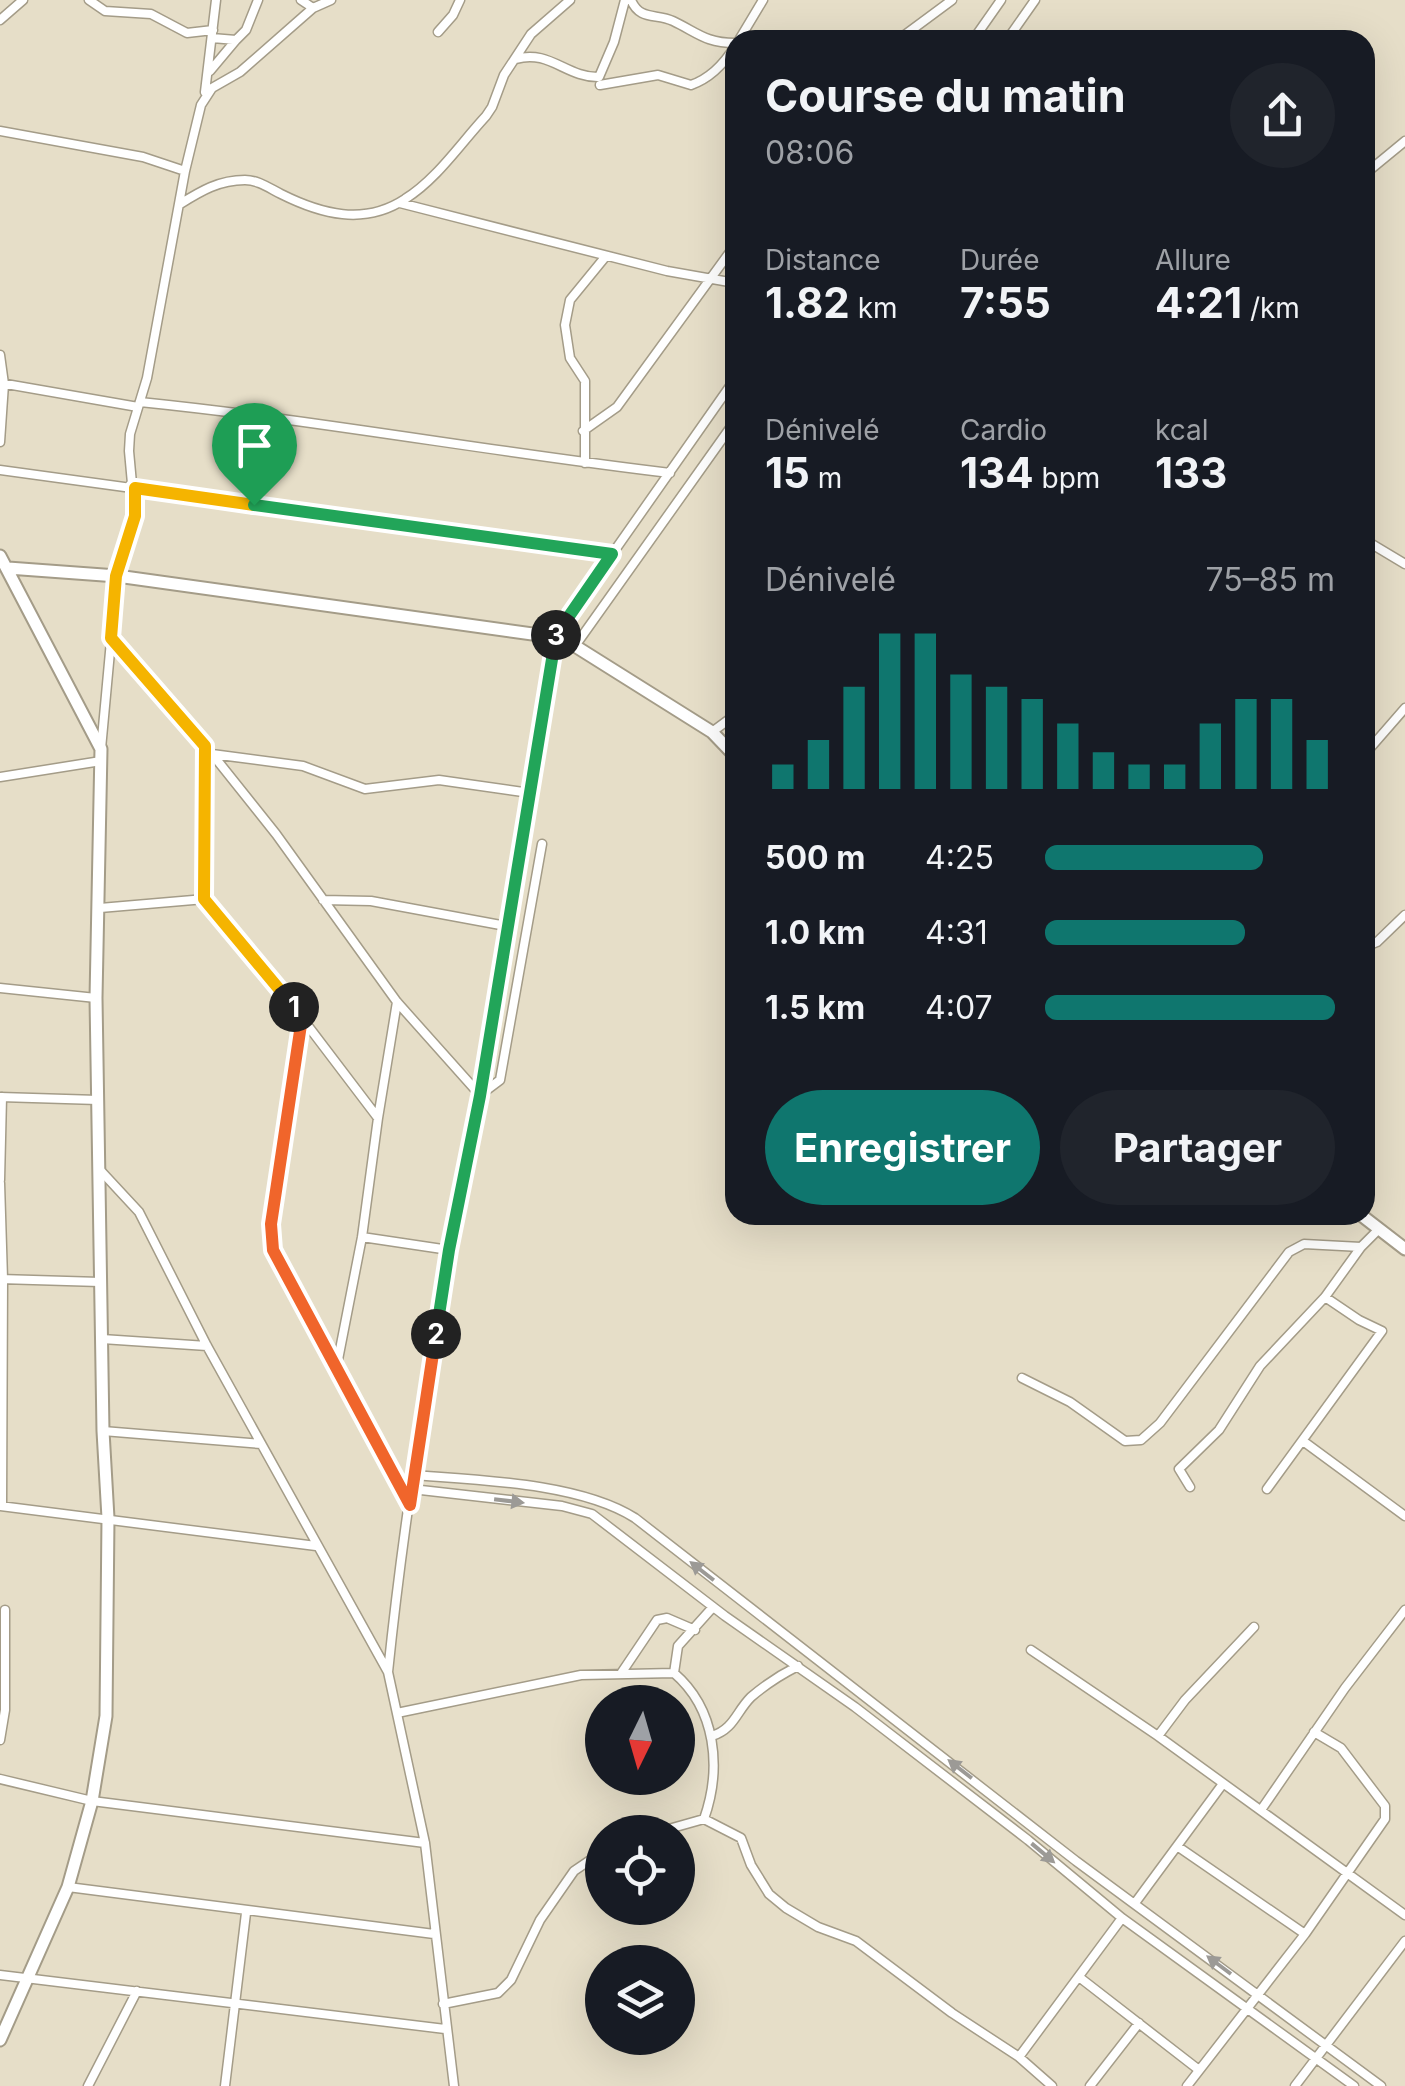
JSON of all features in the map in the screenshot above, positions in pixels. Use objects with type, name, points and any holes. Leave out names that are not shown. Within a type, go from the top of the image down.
[{"type":"street","points":[[0,20],[23,0]]},
{"type":"street","points":[[0,2040],[68,1888],[92,1801],[106,1716],[108,1518],[96,998],[101,755],[116,576],[132,531],[135,488],[129,451],[185,171],[210,72],[216,0]]},
{"type":"street","points":[[210,72],[246,30],[258,0]]},
{"type":"street","points":[[301,0],[314,8]]},
{"type":"street","points":[[204,97],[240,72],[314,8],[331,0]]},
{"type":"street","points":[[438,32],[460,0]]},
{"type":"street","points":[[180,204],[213,184],[246,180],[263,184],[317,211],[346,216],[369,214],[400,203],[423,187],[492,108],[501,82],[532,34],[570,0]]},
{"type":"street","points":[[514,60],[544,57],[575,73],[598,78],[628,0]]},
{"type":"street","points":[[628,0],[638,12],[649,17],[669,19],[707,41],[725,42]]},
{"type":"street","points":[[744,30],[762,0]]},
{"type":"street","points":[[912,30],[952,0]]},
{"type":"street","points":[[980,30],[1001,0]]},
{"type":"street","points":[[1013,30],[1035,0]]},
{"type":"street","points":[[87,1],[105,11],[151,14],[186,32],[236,40]]},
{"type":"street","points":[[600,85],[658,74],[691,85],[725,64]]},
{"type":"street","points":[[0,131],[143,158],[185,171]]},
{"type":"street","points":[[1375,166],[1405,141]]},
{"type":"street","points":[[400,203],[666,271],[725,281]]},
{"type":"street","points":[[585,463],[585,381],[570,358],[565,325],[570,300],[606,256]]},
{"type":"street","points":[[584,431],[617,408],[725,259]]},
{"type":"street","points":[[0,355],[0,442]]},
{"type":"street","points":[[2,384],[139,405],[270,416],[670,473]]},
{"type":"street","points":[[388,1672],[449,1250],[480,1096],[554,637],[725,394]]},
{"type":"street","points":[[575,646],[725,435]]},
{"type":"street","points":[[0,470],[612,554]]},
{"type":"street","points":[[1375,546],[1405,564]]},
{"type":"street","points":[[2,558],[554,637],[575,646],[712,732],[725,746]]},
{"type":"street","points":[[2,558],[101,755]]},
{"type":"street","points":[[111,638],[212,754],[276,834],[397,1002],[480,1096]]},
{"type":"street","points":[[1375,742],[1405,708]]},
{"type":"street","points":[[712,732],[725,722]]},
{"type":"street","points":[[205,746],[204,899],[378,1118]]},
{"type":"street","points":[[212,754],[303,766],[363,788],[439,780],[530,793]]},
{"type":"street","points":[[0,776],[101,755]]},
{"type":"street","points":[[480,1096],[500,1080],[542,844]]},
{"type":"street","points":[[323,900],[352,898],[506,926]]},
{"type":"street","points":[[100,908],[204,899]]},
{"type":"street","points":[[1375,943],[1405,915]]},
{"type":"street","points":[[0,988],[96,998]]},
{"type":"street","points":[[336,1370],[362,1237],[397,1002]]},
{"type":"street","points":[[302,1018],[271,1236],[273,1250],[410,1505]]},
{"type":"street","points":[[98,1100],[1,1097],[1,1506],[316,1546]]},
{"type":"street","points":[[100,1170],[139,1212],[207,1346],[388,1672],[425,1843],[454,2086]]},
{"type":"street","points":[[1374,1225],[1405,1249]]},
{"type":"street","points":[[1190,1487],[1179,1469],[1219,1430],[1260,1366],[1326,1297],[1361,1247],[1379,1229]]},
{"type":"street","points":[[362,1237],[449,1250]]},
{"type":"street","points":[[1022,1378],[1070,1402],[1126,1441],[1141,1440],[1160,1422],[1289,1252],[1304,1244],[1361,1247]]},
{"type":"street","points":[[2,1279],[100,1282]]},
{"type":"street","points":[[1267,1489],[1382,1332],[1326,1297]]},
{"type":"street","points":[[102,1340],[207,1346]]},
{"type":"street","points":[[103,1431],[261,1444]]},
{"type":"street","points":[[1303,1441],[1405,1516]]},
{"type":"street","points":[[414,1475],[530,1486],[622,1510],[816,1656],[1076,1861],[1381,2086]]},
{"type":"street","points":[[412,1489],[562,1506],[592,1514],[712,1607],[959,1786],[1122,1918],[1354,2086]]},
{"type":"street","points":[[674,1672],[678,1646],[712,1607]]},
{"type":"street","points":[[0,1740],[5,1710],[4,1610]]},
{"type":"street","points":[[1261,1810],[1405,1610]]},
{"type":"street","points":[[622,1672],[658,1620],[667,1618],[694,1630]]},
{"type":"street","points":[[1158,1736],[1254,1627]]},
{"type":"street","points":[[1031,1650],[1158,1736],[1405,1915]]},
{"type":"street","points":[[712,1736],[732,1724],[752,1696],[798,1666]]},
{"type":"street","points":[[397,1713],[581,1676],[674,1672],[689,1686],[712,1736],[714,1775],[704,1819]]},
{"type":"street","points":[[1188,2086],[1386,1819],[1385,1806],[1341,1748],[1314,1732]]},
{"type":"street","points":[[0,1779],[92,1801],[425,1843]]},
{"type":"street","points":[[1135,1903],[1222,1785]]},
{"type":"street","points":[[695,1822],[704,1819],[741,1838],[751,1865],[769,1894],[786,1908],[818,1928],[856,1941],[1019,2058],[1047,2084]]},
{"type":"street","points":[[1177,1846],[1304,1934]]},
{"type":"street","points":[[442,2004],[498,1993],[511,1980],[540,1920],[574,1871],[585,1864]]},
{"type":"street","points":[[68,1888],[434,1934]]},
{"type":"street","points":[[225,2086],[246,1912]]},
{"type":"street","points":[[1019,2058],[1122,1918]]},
{"type":"street","points":[[1296,2086],[1405,1940]]},
{"type":"street","points":[[0,1975],[446,2029]]},
{"type":"street","points":[[1079,1977],[1199,2070]]},
{"type":"street","points":[[88,2086],[136,1990]]},
{"type":"street","points":[[1090,2086],[1139,2023]]},
{"type":"route","points":[[135,488],[254,505],[612,554],[554,637],[480,1096],[449,1250],[410,1505],[273,1250],[271,1224],[302,1018],[204,899],[205,746],[111,638],[116,576],[132,531],[135,488]]}]
